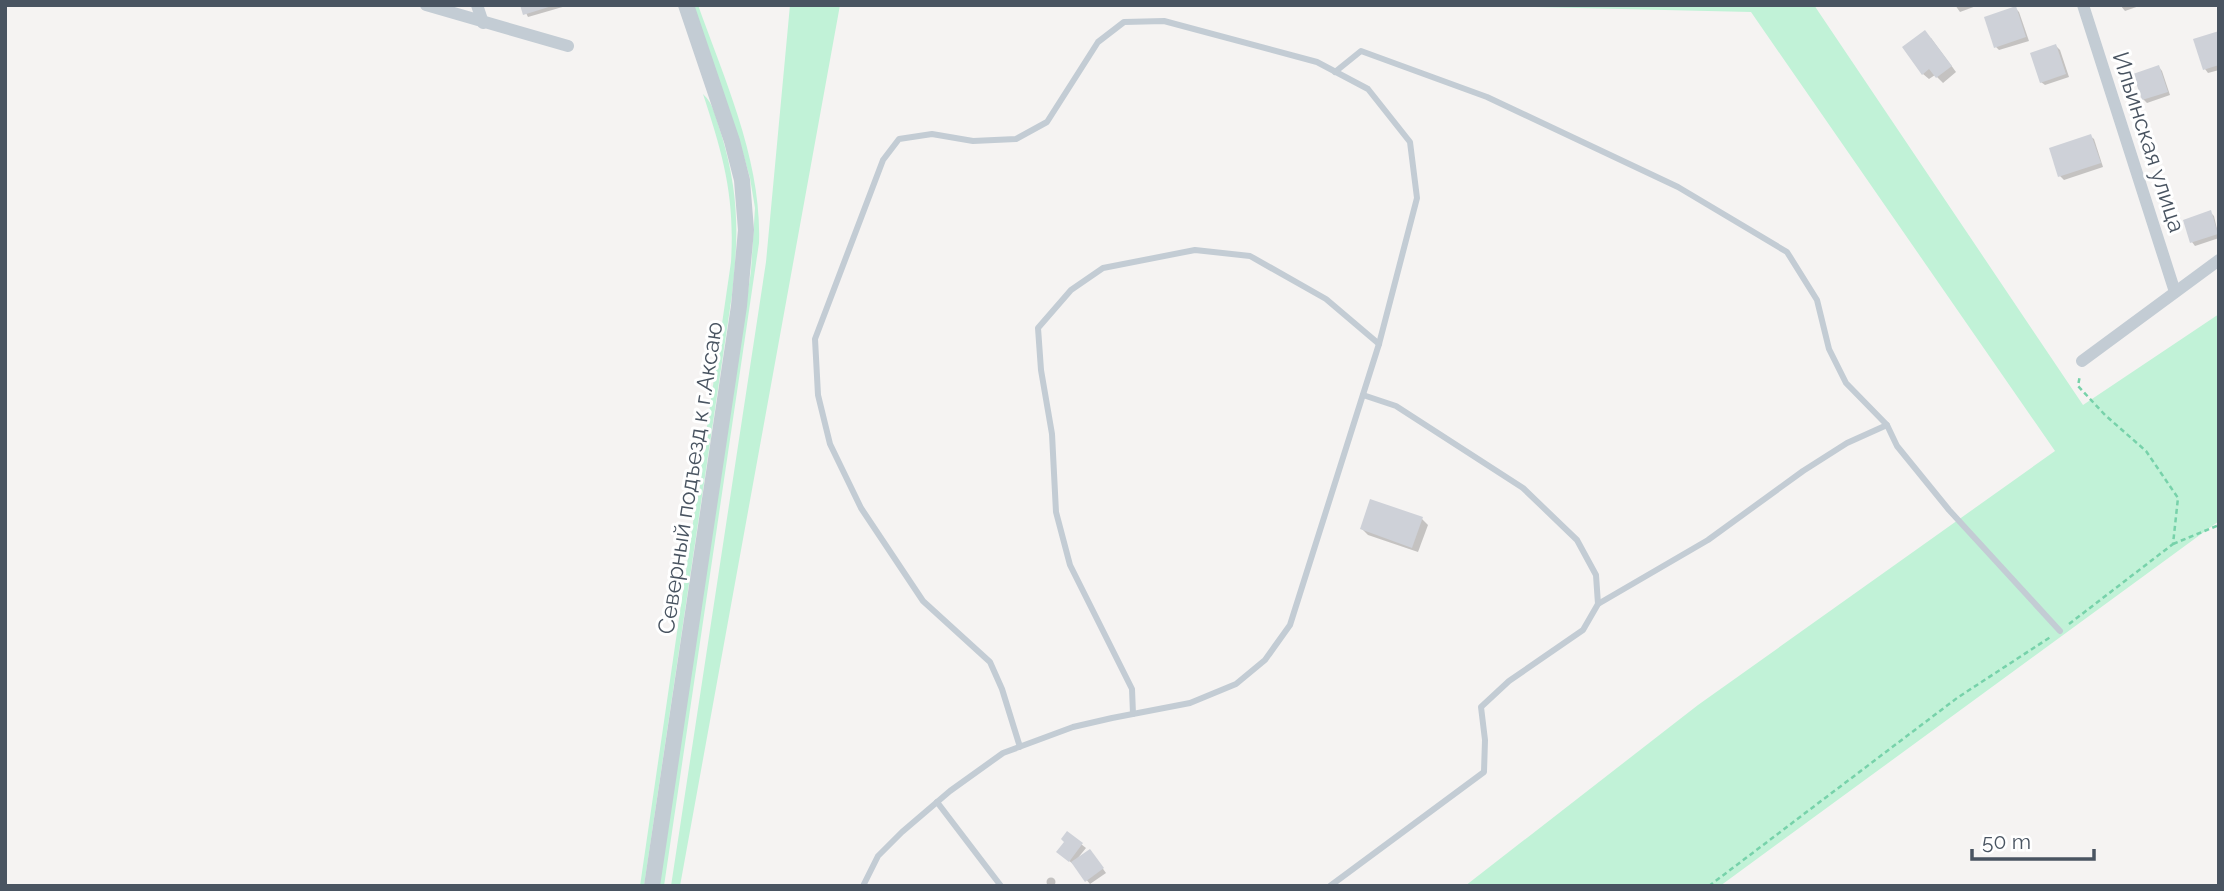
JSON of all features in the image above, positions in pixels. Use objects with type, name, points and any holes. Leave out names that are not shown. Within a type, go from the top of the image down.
[{"type":"street","points":[[426,5],[568,46]]},
{"type":"street","points":[[477,5],[483,23]]},
{"type":"street","name":"Северный подъезд к г.Аксаю","points":[[652,886],[745,251],[746,208],[742,180],[732,141],[686,5]]},
{"type":"street","name":"Ильинская улица","points":[[2083,5],[2175,292]]},
{"type":"street","points":[[2082,361],[2219,260]]},
{"type":"lane","points":[[863,886],[878,856],[902,832],[1003,753],[1020,747],[1073,727],[1190,703],[1236,684],[1265,660],[1290,625],[1379,344],[1417,198],[1410,142],[1368,89],[1317,62],[1164,21],[1124,22],[1098,42],[1047,122],[1016,139],[973,141],[932,134],[899,139],[883,159],[815,339],[818,395],[830,444],[861,508],[923,601],[990,662],[1002,689],[1020,747]]},
{"type":"lane","points":[[1335,72],[1361,51],[1487,97],[1678,187],[1787,252],[1816,300],[1829,349],[1846,383],[1887,425],[1897,446],[1949,510],[2060,631]]},
{"type":"lane","points":[[1133,714],[1132,689],[1070,565],[1056,512],[1052,434],[1041,370],[1038,328],[1071,290],[1103,268],[1195,250],[1250,256],[1326,299],[1379,344]]},
{"type":"lane","points":[[1363,395],[1396,406],[1523,488],[1577,540],[1596,575],[1598,604]]},
{"type":"lane","points":[[1330,886],[1484,772],[1485,740],[1481,707],[1509,681],[1583,630],[1598,604],[1709,540],[1803,471],[1847,443],[1887,425]]},
{"type":"lane","points":[[937,802],[1001,886]]},
{"type":"path","points":[[2082,361],[2078,386],[2105,415],[2146,451],[2178,498],[2173,544]]},
{"type":"path","points":[[1709,886],[1957,698],[2060,631],[2173,544],[2219,524]]},
{"type":"green space","points":[[693,5],[698,5],[740,122],[755,182],[759,243],[664,886],[659,886],[751,271],[755,208],[740,143]]},
{"type":"green space","points":[[790,5],[840,5],[680,886],[671,886],[766,262]]},
{"type":"green space","points":[[1445,5],[1814,5],[2083,405],[2219,314],[2219,521],[1720,886],[1465,886],[1698,705],[2055,451],[1751,12]]},
{"type":"green space","points":[[703,94],[714,112],[731,175],[736,214],[734,273],[644,886],[640,886],[731,262],[731,216],[726,176]]},
{"type":"building","points":[[520,5],[552,5],[552,6],[523,15]]},
{"type":"building","points":[[2016,6],[2026,37],[1994,48],[1984,17]]},
{"type":"building","points":[[1925,30],[1952,66],[1936,78],[1929,69],[1922,75],[1902,47]]},
{"type":"building","points":[[2219,31],[2219,65],[2203,70],[2193,39]]},
{"type":"building","points":[[2056,44],[2066,74],[2040,83],[2030,53]]},
{"type":"building","points":[[2159,65],[2168,92],[2142,100],[2133,74]]},
{"type":"building","points":[[2091,134],[2101,163],[2058,177],[2049,148]]},
{"type":"building","points":[[2211,210],[2218,234],[2190,243],[2183,220]]},
{"type":"building","points":[[1370,499],[1423,517],[1412,548],[1360,529]]},
{"type":"building","points":[[1067,831],[1083,843],[1069,862],[1056,852],[1064,842],[1061,839]]},
{"type":"building","points":[[1090,849],[1104,868],[1085,882],[1071,862]]}]
